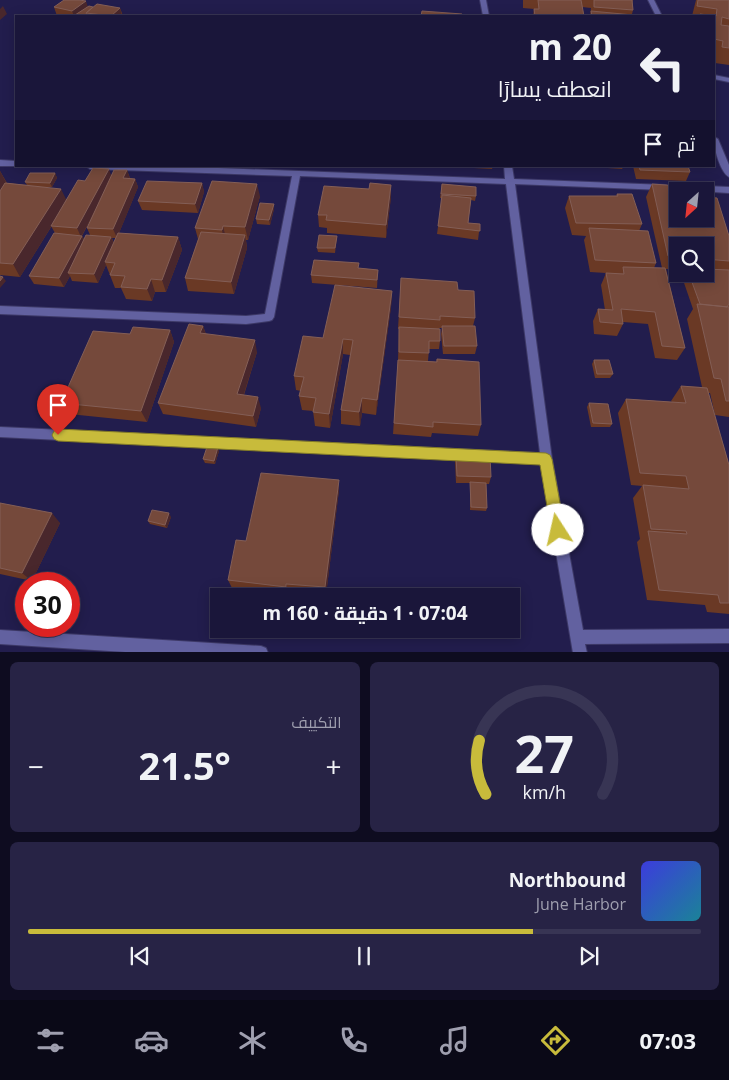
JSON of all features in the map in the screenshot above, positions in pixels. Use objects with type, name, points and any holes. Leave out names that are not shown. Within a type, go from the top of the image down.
[{"type":"street","points":[[483,0],[486,15]]},
{"type":"street","points":[[651,0],[658,15]]},
{"type":"street","points":[[715,77],[729,80]]},
{"type":"street","points":[[715,141],[729,174]]},
{"type":"street","points":[[0,163],[15,164]]},
{"type":"street","points":[[120,167],[729,190]]},
{"type":"street","points":[[508,167],[546,459],[580,652]]},
{"type":"street","points":[[0,310],[246,320],[268,317],[297,173]]},
{"type":"street","points":[[0,432],[546,459]]},
{"type":"street","points":[[578,637],[729,636]]},
{"type":"street","points":[[0,637],[231,652],[262,652]]},
{"type":"building","points":[[64,0],[86,1],[72,11],[54,7]]},
{"type":"building","points":[[538,0],[581,0],[584,15],[535,15],[534,9],[539,9]]},
{"type":"building","points":[[594,0],[632,0],[633,10],[594,7]]},
{"type":"building","points":[[698,0],[729,0],[729,19],[722,17],[721,25],[729,26],[729,48],[722,47],[723,41],[715,39],[715,16],[717,9],[697,6]]},
{"type":"building","points":[[97,4],[120,8],[112,15],[86,13]]},
{"type":"building","points":[[89,6],[93,7],[86,13],[87,15],[75,15]]},
{"type":"building","points":[[422,11],[462,14],[462,15],[421,15]]},
{"type":"building","points":[[591,11],[633,15],[592,15]]},
{"type":"building","points":[[639,167],[688,167],[690,172],[640,170]]},
{"type":"building","points":[[93,168],[109,169],[77,228],[51,226],[78,180],[85,181]]},
{"type":"building","points":[[114,170],[127,170],[123,178],[135,179],[113,229],[87,228]]},
{"type":"building","points":[[30,173],[55,173],[50,183],[25,182]]},
{"type":"building","points":[[147,181],[202,183],[195,204],[138,201]]},
{"type":"building","points":[[212,181],[257,184],[245,227],[223,226],[222,230],[195,228]]},
{"type":"building","points":[[5,183],[61,189],[13,264],[0,263],[0,191]]},
{"type":"building","points":[[370,183],[391,185],[386,225],[326,220],[327,215],[318,215],[324,186],[369,189]]},
{"type":"building","points":[[442,184],[476,187],[476,196],[441,194]]},
{"type":"building","points":[[652,184],[669,185],[669,228],[714,228],[714,198],[717,198],[729,236],[729,261],[714,260],[714,237],[669,237],[668,256]]},
{"type":"building","points":[[617,194],[632,194],[642,224],[576,223],[569,196],[618,196]]},
{"type":"building","points":[[442,195],[471,198],[468,223],[480,224],[480,231],[438,226]]},
{"type":"building","points":[[260,203],[274,204],[269,220],[256,219]]},
{"type":"building","points":[[589,228],[648,231],[656,263],[595,260]]},
{"type":"building","points":[[201,232],[245,235],[231,282],[185,278]]},
{"type":"building","points":[[54,233],[82,236],[59,278],[29,276]]},
{"type":"building","points":[[118,233],[178,237],[162,280],[151,279],[147,289],[121,287],[125,276],[110,275],[115,263],[105,262]]},
{"type":"building","points":[[86,235],[111,237],[94,274],[68,273]]},
{"type":"building","points":[[319,235],[337,236],[335,248],[317,248]]},
{"type":"building","points":[[314,260],[359,263],[358,268],[378,270],[377,280],[311,275]]},
{"type":"building","points":[[623,267],[665,268],[685,348],[662,346],[655,312],[621,309],[623,324],[600,322],[598,309],[613,310],[606,273],[624,274]]},
{"type":"building","points":[[714,269],[729,270],[729,304],[727,307],[700,304],[692,282],[714,282]]},
{"type":"building","points":[[401,278],[457,282],[458,290],[474,291],[475,318],[440,316],[440,320],[399,317]]},
{"type":"building","points":[[335,285],[392,291],[377,400],[362,398],[359,412],[341,410],[353,340],[343,339],[329,414],[313,412],[316,398],[299,396],[304,377],[294,376],[303,336],[323,338]]},
{"type":"building","points":[[697,304],[729,307],[729,401],[726,401],[721,379],[714,378]]},
{"type":"building","points":[[189,324],[203,326],[200,333],[255,340],[237,394],[258,397],[253,416],[158,403]]},
{"type":"building","points":[[442,326],[475,326],[477,346],[444,346]]},
{"type":"building","points":[[133,327],[170,330],[141,411],[61,403],[93,331],[130,334]]},
{"type":"building","points":[[399,327],[440,329],[440,341],[429,341],[429,353],[399,352]]},
{"type":"building","points":[[437,359],[479,362],[481,425],[433,422],[433,427],[394,423],[398,360],[437,362]]},
{"type":"building","points":[[594,360],[609,360],[613,374],[597,374]]},
{"type":"building","points":[[681,386],[707,388],[729,465],[729,603],[720,603],[718,595],[659,590],[648,531],[687,534],[686,531],[651,529],[643,485],[689,489],[686,476],[640,473],[626,399],[686,403]]},
{"type":"building","points":[[589,403],[608,404],[612,424],[593,423]]},
{"type":"building","points":[[207,447],[218,447],[214,461],[203,459]]},
{"type":"building","points":[[456,455],[490,456],[491,477],[457,476]]},
{"type":"building","points":[[261,473],[339,480],[325,587],[286,584],[286,587],[228,580],[236,540],[246,541]]},
{"type":"building","points":[[470,482],[486,483],[487,508],[471,507]]},
{"type":"building","points":[[0,503],[52,513],[22,572],[0,568]]},
{"type":"building","points":[[152,510],[169,513],[165,525],[148,521]]},
{"type":"route","points":[[58,435],[546,459],[558,530]]}]
